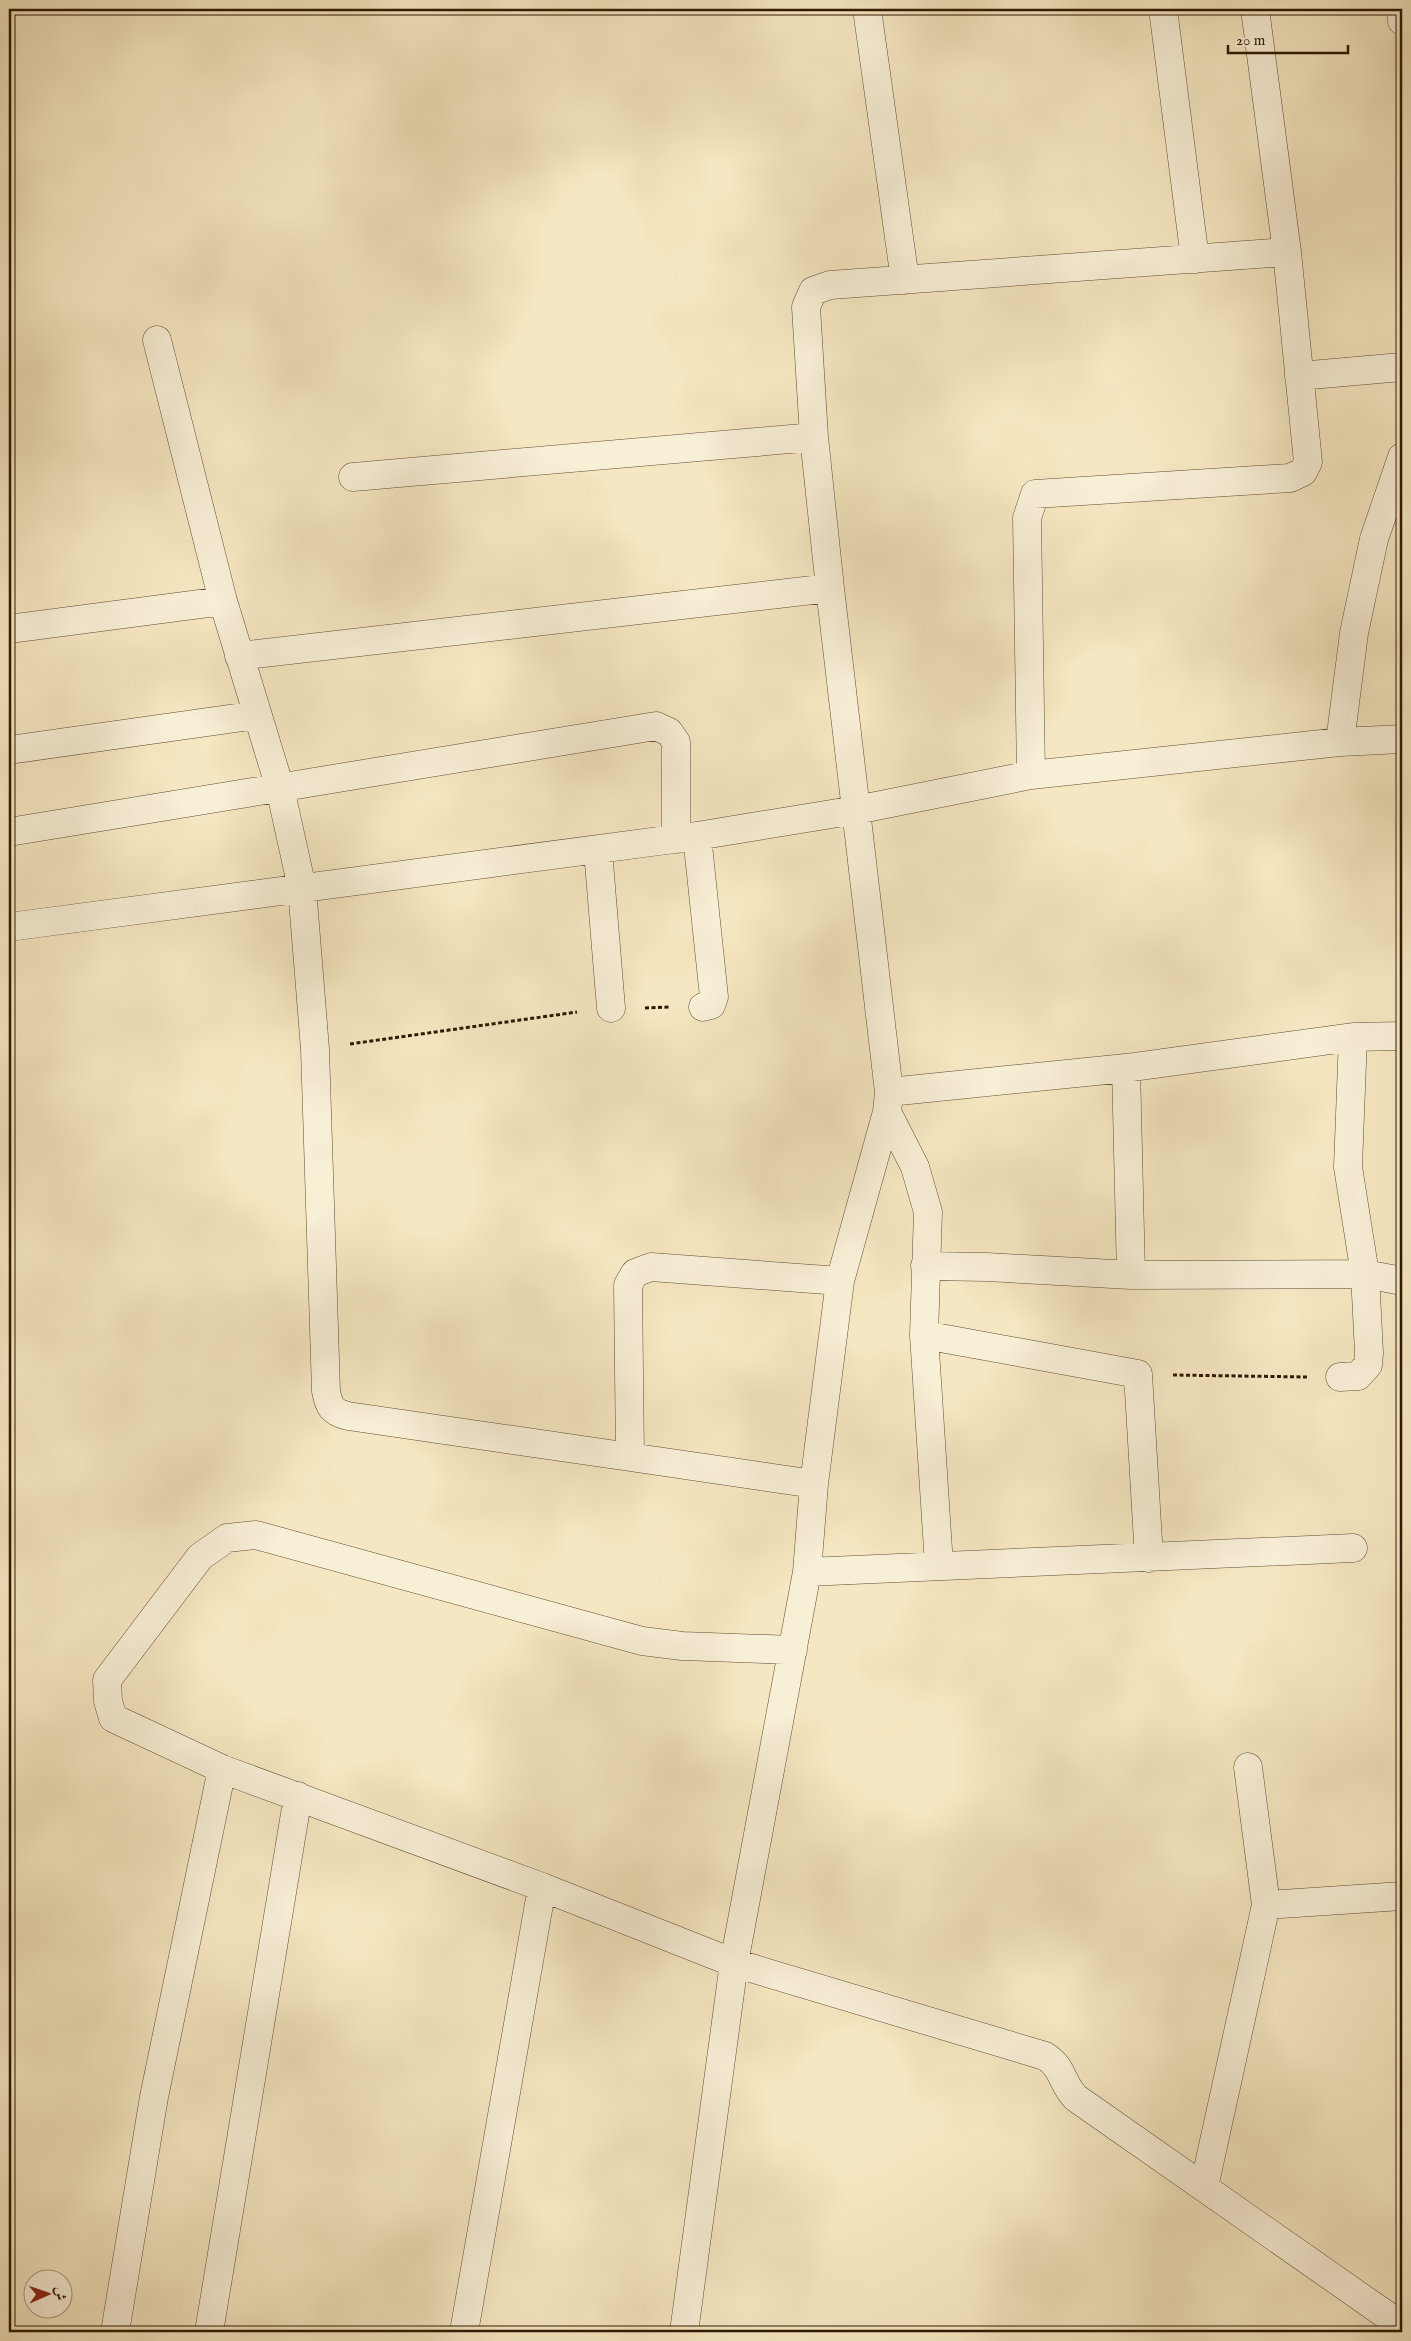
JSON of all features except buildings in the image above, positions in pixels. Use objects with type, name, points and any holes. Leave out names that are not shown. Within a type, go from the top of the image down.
[{"type":"street","points":[[867,9],[904,280]]},
{"type":"street","points":[[1164,9],[1195,259]]},
{"type":"street","points":[[1031,775],[1027,518],[1035,494],[1290,478],[1303,472],[1308,462],[1287,252],[1255,9]]},
{"type":"street","points":[[1401,9],[1402,21]]},
{"type":"street","points":[[939,1566],[924,1335],[928,1212],[915,1167],[888,1102],[814,436],[806,307],[813,290],[830,285],[1287,252]]},
{"type":"street","points":[[157,340],[223,602],[280,788],[302,888],[315,1049],[326,1391],[329,1406],[336,1413],[348,1416],[814,1484]]},
{"type":"street","points":[[1299,376],[1402,367]]},
{"type":"street","points":[[353,477],[814,436]]},
{"type":"street","points":[[1340,742],[1354,633],[1374,539],[1402,457]]},
{"type":"street","points":[[239,656],[830,588]]},
{"type":"street","points":[[9,628],[223,602]]},
{"type":"street","points":[[9,750],[257,715]]},
{"type":"street","points":[[9,832],[656,726],[669,732],[676,742],[687,838],[714,997],[711,1005],[703,1007]]},
{"type":"street","points":[[9,926],[687,838],[856,810],[1031,775],[1340,742],[1402,739]]},
{"type":"street","points":[[598,851],[611,1008]]},
{"type":"street","points":[[888,1102],[1353,1037],[1402,1036]]},
{"type":"street","points":[[1340,1377],[1358,1376],[1368,1365],[1369,1353],[1365,1274],[1348,1166],[1353,1037]]},
{"type":"street","points":[[1126,1068],[1131,1275]]},
{"type":"street","points":[[684,2332],[734,1963],[807,1572],[814,1484],[840,1281],[888,1102]]},
{"type":"street","points":[[925,1266],[987,1267],[1131,1275],[1365,1274],[1402,1281]]},
{"type":"street","points":[[630,1457],[628,1285],[635,1273],[651,1267],[840,1281]]},
{"type":"street","points":[[924,1335],[1138,1374],[1149,1558]]},
{"type":"street","points":[[793,1650],[682,1646],[642,1641],[281,1540],[256,1535],[227,1538],[200,1557],[107,1680],[108,1701],[113,1718],[222,1769],[542,1887],[734,1963],[1045,2056],[1054,2062],[1061,2071],[1067,2089],[1076,2098],[1402,2326]]},
{"type":"street","points":[[807,1572],[1353,1548]]},
{"type":"street","points":[[1204,2187],[1266,1905],[1248,1767]]},
{"type":"street","points":[[115,2332],[154,2096],[222,1769]]},
{"type":"street","points":[[209,2332],[298,1796]]},
{"type":"street","points":[[464,2332],[542,1887]]},
{"type":"street","points":[[1266,1905],[1402,1896]]},
{"type":"path","points":[[315,1049],[611,1008],[703,1007]]},
{"type":"path","points":[[1138,1374],[1340,1377]]}]
